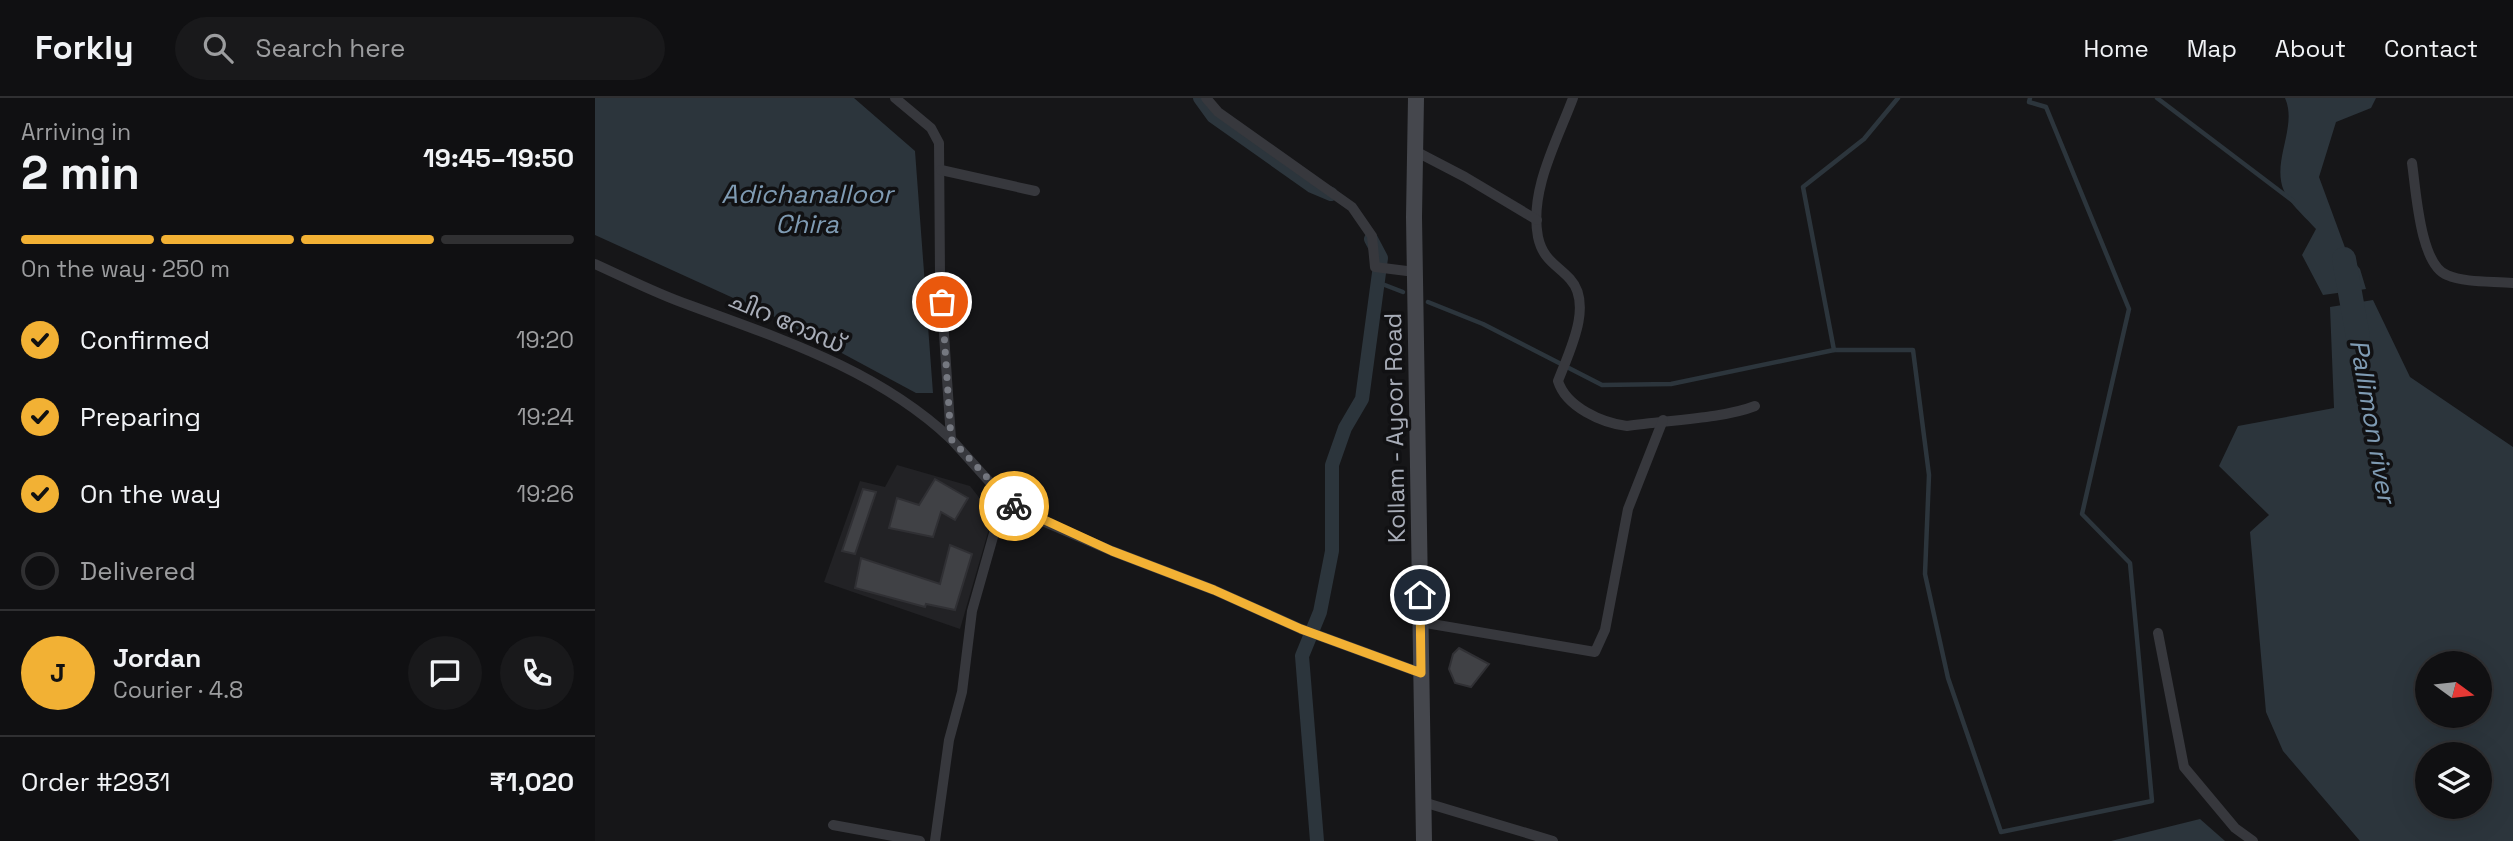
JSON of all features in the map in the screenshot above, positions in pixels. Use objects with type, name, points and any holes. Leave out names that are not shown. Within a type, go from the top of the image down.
[{"type":"main road","name":"Kollam - Ayoor Road","points":[[1416,98],[1415,272],[1424,841]]},
{"type":"street","points":[[895,98],[931,128],[939,143],[940,274],[951,439]]},
{"type":"street","points":[[1206,98],[1218,112],[1352,207],[1372,236],[1375,267],[1415,272]]},
{"type":"street","points":[[1573,98],[1539,189],[1537,220],[1538,239],[1551,265],[1572,282],[1578,297],[1578,325],[1558,381],[1561,391],[1578,407],[1613,425],[1627,426],[1734,414],[1755,406]]},
{"type":"street","points":[[1415,151],[1537,220]]},
{"type":"street","points":[[2412,163],[2428,254],[2435,269],[2449,276],[2513,282]]},
{"type":"street","points":[[941,170],[1035,191]]},
{"type":"street","name":"ചിറ റോഡ്","points":[[595,264],[685,304],[783,339],[874,383],[923,412],[1019,511],[1214,590],[1301,629],[1421,673]]},
{"type":"street","points":[[1420,622],[1595,652],[1602,643],[1608,617],[1628,509],[1663,420]]},
{"type":"street","points":[[935,841],[949,740],[962,692],[972,611],[1004,498]]},
{"type":"street","points":[[2158,633],[2184,767],[2235,828],[2253,841]]},
{"type":"street","points":[[1423,802],[1553,841]]},
{"type":"street","points":[[832,825],[920,841]]},
{"type":"shaded area","points":[[897,465],[970,486],[993,515],[960,629],[824,582],[860,481],[885,487]]},
{"type":"water","name":"Adichanalloor Chira","points":[[595,98],[854,98],[915,151],[933,393],[916,393],[773,316],[595,235]]},
{"type":"water","points":[[2285,98],[2376,98],[2371,108],[2336,122],[2319,177],[2347,253],[2360,269],[2366,289],[2323,295],[2302,255],[2316,229],[2290,201],[2281,180],[2280,168],[2288,121]]},
{"type":"water","points":[[2373,300],[2410,377],[2513,447],[2513,841],[2360,841],[2283,751],[2266,712],[2250,532],[2269,515],[2219,466],[2238,426],[2334,408],[2330,307]]},
{"type":"water","points":[[2200,819],[2225,841],[2111,841]]},
{"type":"building","points":[[935,479],[968,498],[955,520],[941,512],[933,537],[889,528],[897,498],[919,505]]},
{"type":"building","points":[[863,489],[876,492],[855,554],[842,551]]},
{"type":"building","points":[[950,545],[972,554],[955,610],[926,604],[925,607],[855,588],[861,558],[940,584]]},
{"type":"building","points":[[1459,648],[1489,664],[1471,687],[1455,683],[1449,669],[1453,654]]},
{"type":"waterway","points":[[1200,98],[1213,116],[1312,186],[1331,194]]},
{"type":"waterway","points":[[1834,350],[1803,187],[1864,139],[1898,98]]},
{"type":"waterway","points":[[1428,302],[1483,324],[1602,385],[1671,384],[1834,350],[1913,350],[1929,475],[1925,574],[1948,678],[2001,832],[2152,801],[2130,563],[2082,514],[2129,309],[2046,107],[2029,102],[2030,98]]},
{"type":"waterway","points":[[2157,98],[2293,201]]},
{"type":"waterway","points":[[1317,841],[1302,656],[1320,612],[1332,551],[1332,465],[1345,428],[1362,399],[1381,258],[1371,239]]},
{"type":"waterway","name":"Pallimon river","points":[[2344,259],[2358,337]]},
{"type":"waterway","points":[[1377,282],[1403,292]]},
{"type":"way so far","points":[[942,302],[951,439],[1014,506]]},
{"type":"route","points":[[1014,506],[1019,511],[1112,551],[1214,590],[1301,629],[1421,673],[1420,595]]}]
